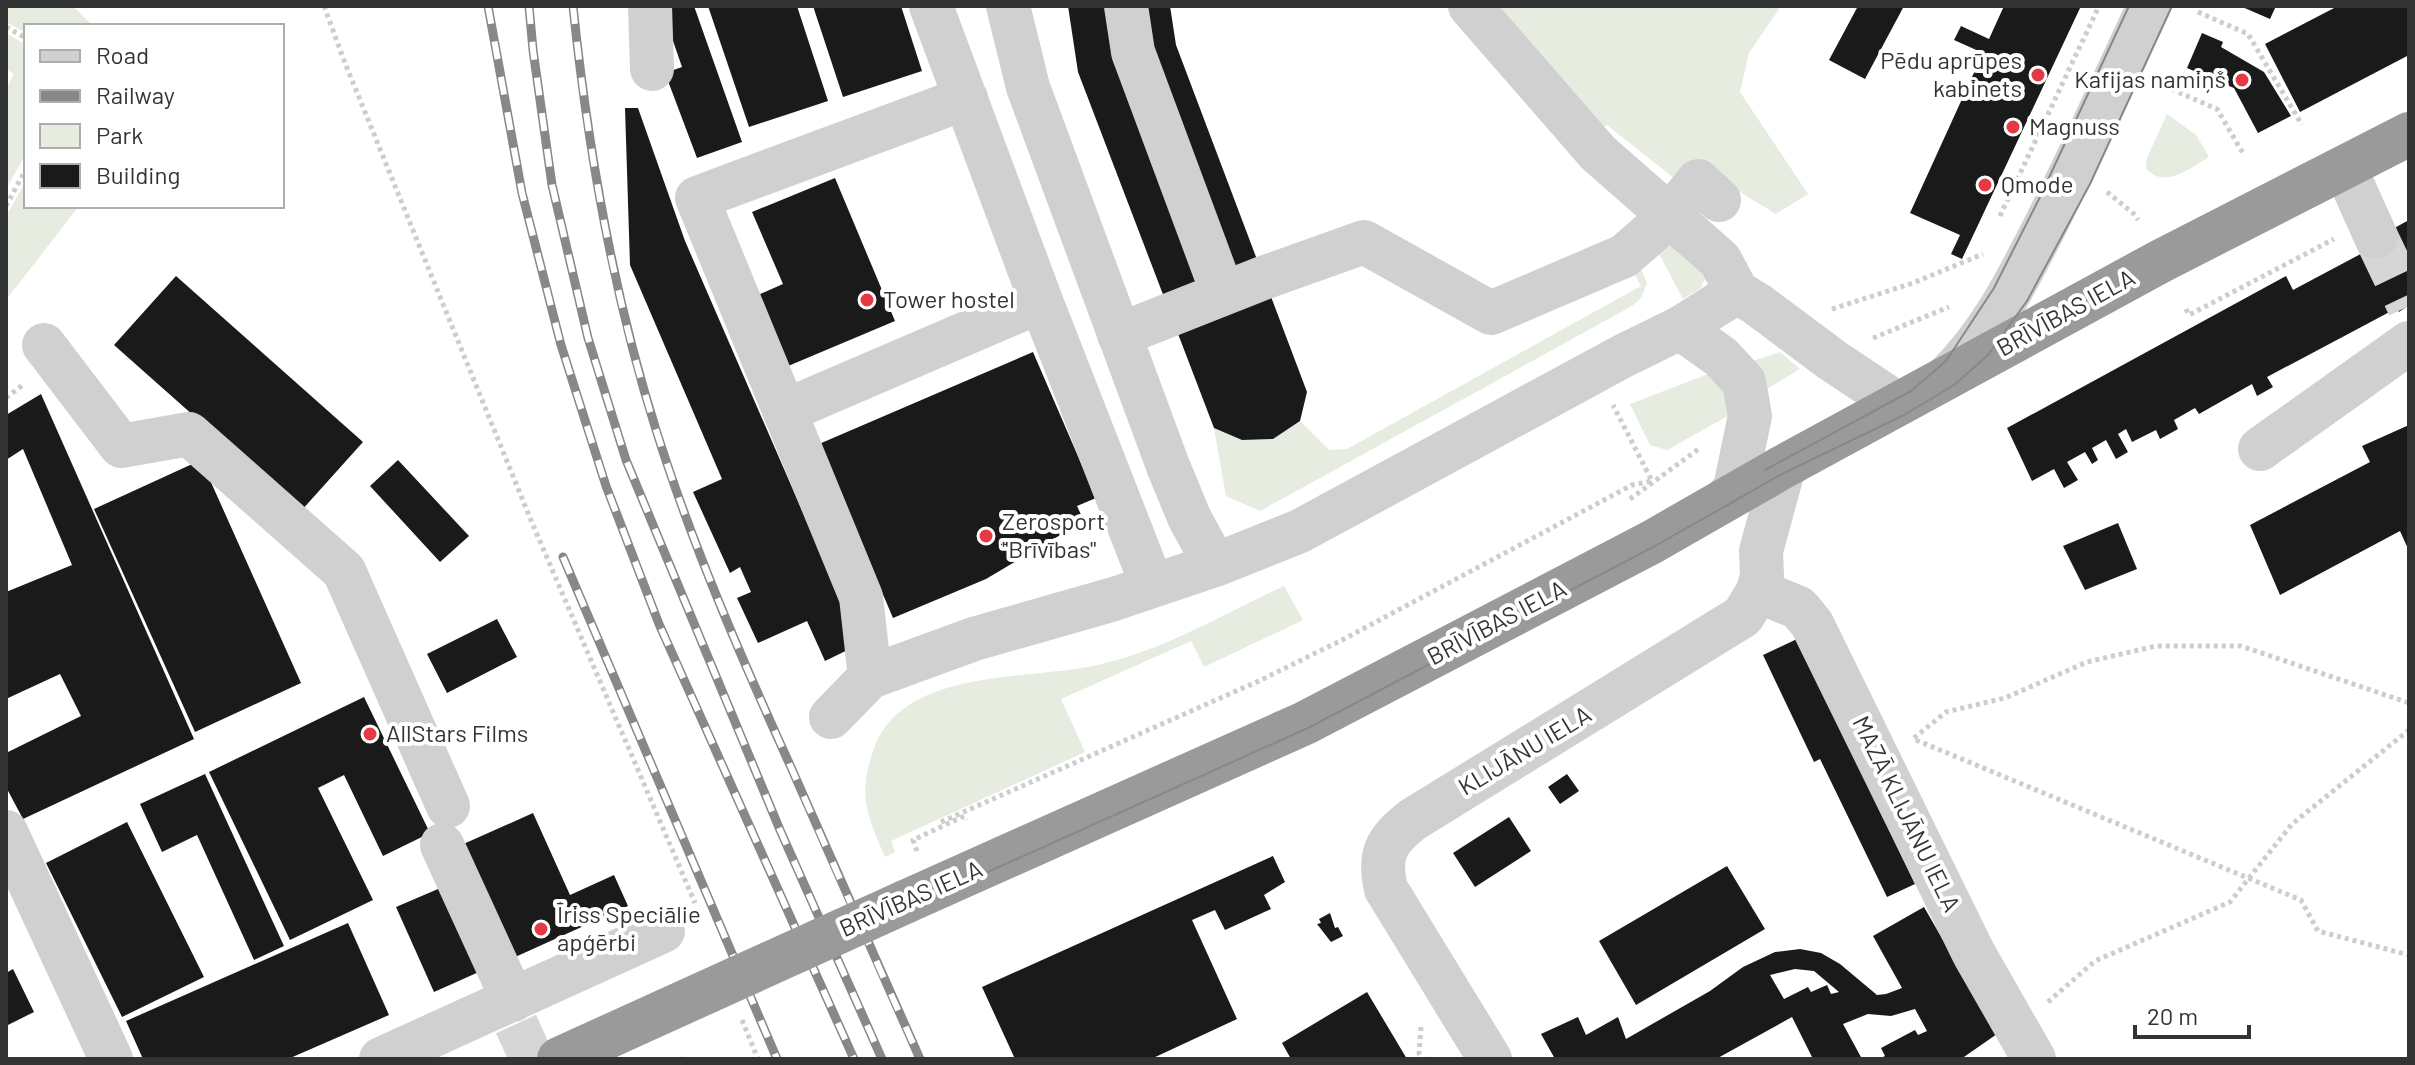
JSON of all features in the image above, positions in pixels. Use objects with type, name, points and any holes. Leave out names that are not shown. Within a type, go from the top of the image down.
[{"type":"highway","name":"BRĪVĪBAS IELA","points":[[559,1059],[1305,723],[1652,542],[1781,468],[2161,261],[2409,134]]},
{"type":"street","points":[[650,6],[652,69]]},
{"type":"street","points":[[931,6],[1041,301],[1152,585]]},
{"type":"street","points":[[1008,6],[1028,87],[1119,335],[1189,517],[1215,565]]},
{"type":"street","points":[[1126,6],[1133,52],[1223,294]]},
{"type":"street","points":[[1470,6],[1598,153],[1720,260],[1737,292],[1898,404]]},
{"type":"street","points":[[1940,383],[1981,339],[2010,294],[2073,170],[2149,6]]},
{"type":"street","points":[[870,677],[861,597],[697,198],[966,98]]},
{"type":"street","points":[[2345,168],[2373,229]]},
{"type":"street","points":[[1119,335],[1364,242],[1491,313],[1624,256],[1670,216],[1698,181],[1719,200]]},
{"type":"street","points":[[831,717],[870,677],[974,639],[1215,565],[1300,531],[1598,369],[1680,328],[1737,292]]},
{"type":"street","points":[[785,411],[1041,301]]},
{"type":"street","points":[[1680,328],[1721,357],[1744,382],[1750,416],[1735,488],[1726,499]]},
{"type":"street","points":[[2260,449],[2409,343]]},
{"type":"street","points":[[44,345],[121,446],[189,434],[344,571],[445,825],[512,1008]]},
{"type":"street","points":[[1758,591],[1762,576],[1761,551],[1781,468]]},
{"type":"street","name":"MAZĀ KLIJĀNU IELA","points":[[1758,591],[1799,608],[1812,624],[1974,954],[2026,1044]]},
{"type":"street","name":"KLIJĀNU IELA","points":[[1490,1059],[1386,889],[1382,872],[1384,853],[1393,835],[1412,820],[1743,616],[1758,591]]},
{"type":"street","points":[[6,832],[111,1059]]},
{"type":"street","points":[[381,1059],[512,1008],[682,924]]},
{"type":"path","points":[[324,6],[530,518],[682,924]]},
{"type":"path","points":[[1999,217],[2099,6]]},
{"type":"path","points":[[2198,12],[2248,34],[2302,125]]},
{"type":"path","points":[[6,27],[24,37]]},
{"type":"path","points":[[2164,86],[2217,109],[2244,155]]},
{"type":"path","points":[[6,206],[24,173]]},
{"type":"path","points":[[2101,188],[2114,196],[2138,220]]},
{"type":"path","points":[[2186,309],[2189,315],[2373,229]]},
{"type":"path","points":[[1827,310],[1913,283],[1983,254]]},
{"type":"path","points":[[941,822],[1261,680],[1632,485],[1652,481],[1598,369]]},
{"type":"path","points":[[2409,703],[2241,646],[2156,646],[2087,662],[2005,698],[1946,712],[1913,738],[2301,900],[2318,931],[2409,955]]},
{"type":"path","points":[[2026,1044],[2095,961],[2230,902],[2292,824],[2409,730]]},
{"type":"path","points":[[917,851],[913,840],[964,816],[966,820]]},
{"type":"path","points":[[736,1006],[758,1059]]},
{"type":"green space","points":[[6,6],[73,6],[91,24],[24,24],[24,32],[6,22]]},
{"type":"green space","points":[[1497,6],[1781,6],[1749,53],[1740,92],[1808,194],[1776,214],[1702,169],[1675,179],[1607,125],[1596,131]]},
{"type":"green space","points":[[6,33],[24,44],[24,158],[6,189],[6,89],[14,74],[6,69]]},
{"type":"green space","points":[[2167,114],[2196,135],[2209,157],[2177,175],[2161,177],[2146,168],[2147,158]]},
{"type":"green space","points":[[24,184],[24,208],[77,208],[6,300],[6,216]]},
{"type":"green space","points":[[1672,244],[1706,276],[1701,288],[1683,299],[1658,252]]},
{"type":"green space","points":[[1638,261],[1647,283],[1641,298],[1632,306],[1260,511],[1226,496],[1214,428],[1242,440],[1272,439],[1300,421],[1329,450],[1347,449],[1641,286],[1630,266]]},
{"type":"green space","points":[[1780,352],[1800,369],[1765,390],[1750,362]]},
{"type":"green space","points":[[1716,371],[1735,412],[1667,450],[1650,445],[1630,404]]},
{"type":"green space","points":[[1284,586],[1303,620],[1204,667],[1191,641],[1061,699],[1085,752],[891,841],[895,852],[885,857],[866,803],[866,777],[875,746],[890,721],[912,703],[970,682],[1118,660],[1190,632]]},
{"type":"building","points":[[661,6],[694,6],[742,142],[697,158],[665,73],[682,67]]},
{"type":"building","points":[[708,6],[797,6],[828,101],[749,127]]},
{"type":"building","points":[[813,6],[901,6],[922,71],[843,97]]},
{"type":"building","points":[[1068,6],[1170,6],[1176,45],[1307,392],[1300,421],[1273,439],[1242,440],[1214,428],[1078,72]]},
{"type":"building","points":[[1858,6],[1904,6],[1865,79],[1829,60]]},
{"type":"building","points":[[2004,6],[2081,6],[1962,259],[1951,254],[1960,235],[1910,213],[1983,53],[1954,40],[1961,26],[1989,39]]},
{"type":"building","points":[[2240,6],[2276,6],[2270,19]]},
{"type":"building","points":[[2338,6],[2409,6],[2409,55],[2300,112],[2265,44]]},
{"type":"building","name":"Kafijas namiņš","points":[[2202,33],[2223,42],[2221,47],[2264,72],[2291,116],[2258,133],[2234,88],[2187,68]]},
{"type":"building","points":[[625,108],[638,108],[685,241],[860,644],[825,661],[807,621],[758,643],[737,598],[751,592],[740,567],[730,573],[693,492],[722,479],[630,265]]},
{"type":"building","points":[[835,178],[895,321],[781,369],[758,295],[783,284],[752,212]]},
{"type":"building","points":[[2409,220],[2409,305],[2399,312],[2397,308],[2267,377],[2273,387],[2257,396],[2252,384],[2199,414],[2195,408],[2174,420],[2178,429],[2160,439],[2156,430],[2132,442],[2126,429],[2118,434],[2128,452],[2116,459],[2106,440],[2092,448],[2098,460],[2092,464],[2085,452],[2067,462],[2078,480],[2064,488],[2054,469],[2032,481],[2007,428],[2286,276],[2293,290],[2370,249],[2367,243]]},
{"type":"building","points":[[176,276],[363,442],[301,511],[114,345]]},
{"type":"building","points":[[1033,352],[1096,498],[1077,506],[1084,521],[986,579],[893,618],[819,444]]},
{"type":"building","points":[[41,394],[194,739],[23,819],[6,787],[6,753],[81,716],[60,674],[6,699],[6,592],[72,565],[23,449],[6,460],[6,415]]},
{"type":"building","points":[[2409,425],[2409,551],[2400,531],[2280,595],[2250,525],[2370,462],[2362,446]]},
{"type":"building","points":[[201,460],[301,683],[195,732],[94,509]]},
{"type":"building","points":[[398,460],[469,536],[440,562],[370,486]]},
{"type":"building","points":[[2118,523],[2137,569],[2085,590],[2063,546]]},
{"type":"building","points":[[497,619],[517,657],[447,693],[427,654]]},
{"type":"building","points":[[1797,639],[1915,884],[1887,897],[1820,759],[1814,762],[1763,655]]},
{"type":"building","points":[[364,697],[430,833],[383,856],[344,775],[318,788],[373,900],[290,940],[209,772]]},
{"type":"building","points":[[205,774],[284,946],[254,960],[197,835],[162,852],[140,804]]},
{"type":"building","points":[[1567,774],[1579,791],[1560,804],[1548,787]]},
{"type":"building","points":[[533,813],[570,895],[614,875],[628,906],[502,963],[450,850]]},
{"type":"building","points":[[1509,817],[1531,851],[1475,887],[1453,853]]},
{"type":"building","points":[[127,822],[204,977],[122,1017],[46,863]]},
{"type":"building","points":[[1273,856],[1285,882],[1264,895],[1271,909],[1225,930],[1215,910],[1192,920],[1237,1019],[1151,1059],[1015,1059],[982,987]]},
{"type":"building","points":[[1727,866],[1765,929],[1636,1005],[1599,941]]},
{"type":"building","points":[[452,883],[490,967],[434,992],[396,907]]},
{"type":"building","points":[[1924,907],[1997,1034],[1961,1059],[1879,1059],[1885,1056],[1881,1048],[1915,1030],[1918,1035],[1927,1031],[1915,1009],[1891,1016],[1868,1014],[1843,1024],[1862,1059],[1813,1059],[1792,1017],[1716,1059],[1555,1059],[1541,1034],[1578,1017],[1586,1035],[1618,1017],[1626,1039],[1710,991],[1743,967],[1775,952],[1800,949],[1821,953],[1840,964],[1877,995],[1902,988],[1873,936]],"holes":[[[1795,969],[1814,971],[1839,992],[1831,994],[1827,985],[1811,992],[1808,987],[1784,999],[1770,975]]]},
{"type":"building","points":[[1330,913],[1335,928],[1338,927],[1343,936],[1331,942],[1317,924],[1321,923],[1319,919]]},
{"type":"building","points":[[348,923],[389,1015],[288,1059],[143,1059],[126,1021]]},
{"type":"building","points":[[13,969],[34,1012],[6,1026],[6,973]]},
{"type":"building","points":[[1367,992],[1407,1059],[1291,1059],[1282,1043]]},
{"type":"tunnel","points":[[2376,237],[2409,306]]},
{"type":"tunnel","points":[[516,1024],[532,1059]]},
{"type":"tram line","points":[[1765,470],[1911,391],[1946,361],[1994,288],[2129,6]]},
{"type":"tram line","points":[[572,1059],[1308,728],[1655,546],[1782,474],[1904,415],[1954,385],[1988,355],[2027,301],[2090,184],[2172,6]]},
{"type":"tram line","points":[[545,1059],[585,1041]]},
{"type":"railway","points":[[488,6],[522,193],[561,345],[606,486],[659,624],[854,1059]]},
{"type":"railway","points":[[529,6],[552,185],[588,338],[626,460],[780,830],[882,1059]]},
{"type":"railway","points":[[573,6],[586,114],[604,222],[627,328],[657,433],[686,518],[736,643],[920,1059]]},
{"type":"railway","points":[[563,557],[777,1059]]},
{"type":"place","name":"Pēdu aprūpes kabinets","points":[[2038,75]]},
{"type":"place","name":"Kafijas namiņš","points":[[2242,80]]},
{"type":"place","name":"Magnuss","points":[[2013,127]]},
{"type":"place","name":"Qmode","points":[[1985,185]]},
{"type":"place","name":"Tower hostel","points":[[867,300]]},
{"type":"place","name":"Zerosport \"Brīvības\"","points":[[986,536]]},
{"type":"place","name":"AllStars Films","points":[[370,734]]},
{"type":"place","name":"Īriss Speciālie apģērbi","points":[[541,929]]}]
